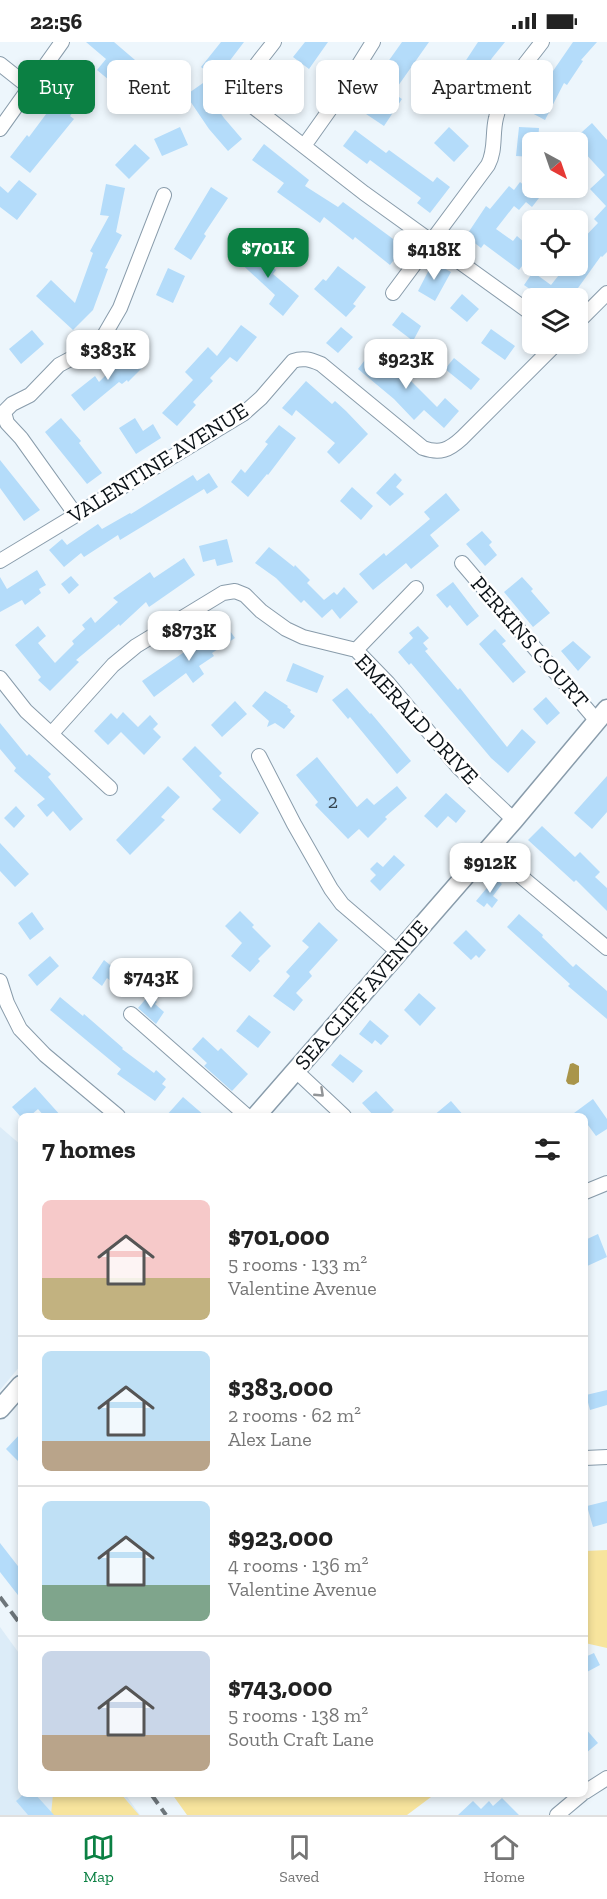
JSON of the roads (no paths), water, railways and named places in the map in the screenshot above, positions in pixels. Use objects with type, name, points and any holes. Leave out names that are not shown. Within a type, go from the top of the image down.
[{"type":"street","points":[[49,60],[62,42]]},
{"type":"street","points":[[274,42],[245,85],[244,94],[247,102],[364,193],[522,307]]},
{"type":"street","points":[[304,146],[373,42]]},
{"type":"street","points":[[393,293],[488,165],[494,147],[496,119],[504,95],[542,42]]},
{"type":"street","points":[[0,64],[18,78]]},
{"type":"street","points":[[0,129],[18,103]]},
{"type":"street","points":[[76,514],[21,438],[7,423],[4,412],[12,404],[30,395],[59,365],[93,347],[102,339],[120,308],[164,195]]},
{"type":"street","points":[[588,312],[607,293]]},
{"type":"street","name":"VALENTINE AVENUE","points":[[0,561],[243,414],[261,398],[293,361],[298,359],[309,358],[321,364],[423,448],[434,452],[451,448],[546,354]]},
{"type":"street","name":"PERKINS COURT","points":[[462,563],[602,715]]},
{"type":"street","points":[[356,650],[416,588]]},
{"type":"street","name":"EMERALD DRIVE","points":[[52,733],[112,665],[136,646],[223,593],[235,591],[245,595],[261,611],[286,629],[303,637],[356,650],[388,683],[458,767],[514,820]]},
{"type":"street","points":[[0,678],[26,711],[110,788]]},
{"type":"street","name":"SEA CLIFF AVENUE","points":[[259,1113],[514,820],[602,715]]},
{"type":"street","points":[[259,756],[331,889],[342,904],[398,952]]},
{"type":"street","points":[[488,849],[607,948]]},
{"type":"street","points":[[0,981],[7,1003],[20,1029],[45,1055],[114,1113]]},
{"type":"street","points":[[131,1014],[244,1113]]},
{"type":"street","points":[[296,1071],[341,1113]]},
{"type":"street","points":[[588,1191],[607,1183]]},
{"type":"street","points":[[0,1409],[18,1388]]},
{"type":"street","points":[[588,1458],[607,1457]]},
{"type":"street","points":[[588,1790],[607,1778]]},
{"type":"street","points":[[557,1815],[579,1797]]},
{"type":"railway","points":[[0,1597],[18,1621]]},
{"type":"railway","points":[[153,1797],[166,1815]]}]
